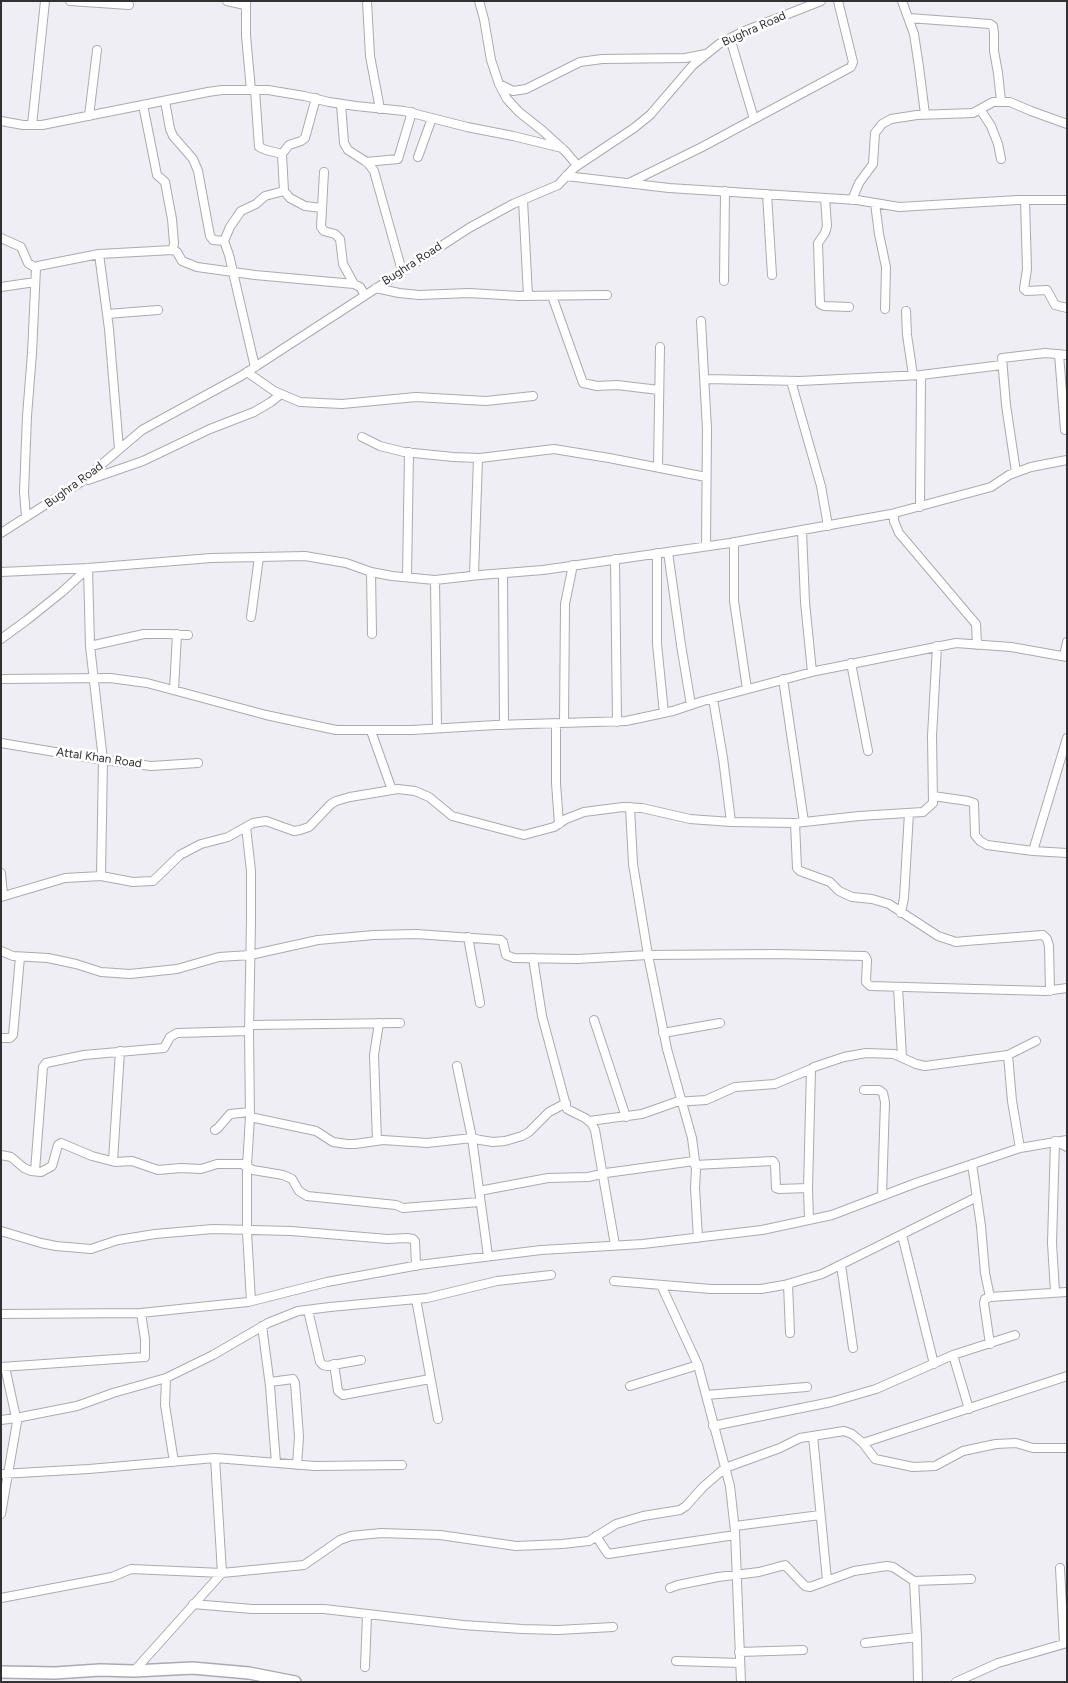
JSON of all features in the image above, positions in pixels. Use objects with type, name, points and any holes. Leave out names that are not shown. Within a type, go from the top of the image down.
[{"type":"highway","points":[[1,1672],[55,1674],[100,1670],[134,1671],[192,1668],[248,1673],[295,1682]]},
{"type":"street","points":[[32,125],[44,1]]},
{"type":"street","points":[[70,1],[129,5]]},
{"type":"street","points":[[227,1],[246,3],[246,36],[259,147],[282,154]]},
{"type":"street","points":[[367,1],[370,56],[380,110]]},
{"type":"street","points":[[479,1],[491,60],[499,84],[507,99],[519,112],[562,148],[577,165]]},
{"type":"street","name":"Bughra Road","points":[[1,534],[81,482],[142,430],[247,372],[469,228],[523,200],[553,188],[577,165],[650,116],[693,66],[719,44],[742,32],[821,1]]},
{"type":"street","points":[[629,183],[851,67],[853,62],[838,1]]},
{"type":"street","points":[[902,1],[914,34],[925,114]]},
{"type":"street","points":[[909,18],[990,24],[993,26],[994,51],[1001,102]]},
{"type":"street","points":[[730,38],[754,119]]},
{"type":"street","points":[[89,116],[97,50]]},
{"type":"street","points":[[499,84],[513,91],[526,89],[580,62],[602,59],[685,58],[707,54]]},
{"type":"street","points":[[1,121],[23,125],[42,125],[222,90],[253,90],[288,93],[380,110],[404,110],[562,148]]},
{"type":"street","points":[[316,98],[305,138],[302,141],[289,144],[282,154],[284,191],[290,198],[305,206],[322,208]]},
{"type":"street","points":[[165,100],[173,136],[193,158],[198,171],[210,236],[213,240],[224,241]]},
{"type":"street","points":[[852,200],[857,188],[873,164],[875,134],[878,128],[891,119],[925,114],[973,113],[989,104],[1001,102],[1014,103],[1031,112],[1067,124]]},
{"type":"street","points":[[341,104],[344,143],[352,154],[372,167],[402,271]]},
{"type":"street","points":[[143,105],[157,175],[166,182],[172,219],[173,250]]},
{"type":"street","points":[[980,109],[991,126],[1001,159]]},
{"type":"street","points":[[366,162],[398,159],[412,112]]},
{"type":"street","points":[[418,157],[432,118]]},
{"type":"street","points":[[324,172],[322,227],[324,231],[335,234],[340,238],[343,264],[354,284]]},
{"type":"street","points":[[566,176],[724,191],[852,200],[899,207],[1025,200],[1067,200]]},
{"type":"street","points":[[254,367],[233,271],[224,241],[230,227],[241,211],[256,204],[265,196],[284,191]]},
{"type":"street","points":[[724,191],[724,281]]},
{"type":"street","points":[[767,194],[772,275]]},
{"type":"street","points":[[825,198],[827,226],[825,233],[818,243],[820,304],[824,306],[849,307]]},
{"type":"street","points":[[523,200],[528,296]]},
{"type":"street","points":[[1025,200],[1027,269],[1024,289],[1047,290],[1055,305],[1067,308]]},
{"type":"street","points":[[875,203],[886,267],[885,309]]},
{"type":"street","points":[[1,238],[21,247],[28,263],[36,268]]},
{"type":"street","points":[[36,268],[42,264],[99,254],[173,250],[186,264],[354,284],[360,287],[365,296]]},
{"type":"street","points":[[99,254],[107,314],[120,449]]},
{"type":"street","points":[[26,517],[24,492],[36,268]]},
{"type":"street","points":[[1,288],[35,282]]},
{"type":"street","points":[[376,288],[419,295],[469,293],[528,296],[607,295]]},
{"type":"street","points":[[552,296],[583,384],[597,386],[618,385],[659,390]]},
{"type":"street","points":[[107,314],[158,310]]},
{"type":"street","points":[[906,311],[907,335],[917,375],[920,507]]},
{"type":"street","points":[[701,321],[705,379],[706,546]]},
{"type":"street","points":[[658,467],[660,347]]},
{"type":"street","points":[[1016,472],[1002,358],[1063,354],[1065,430]]},
{"type":"street","points":[[705,379],[791,381],[917,375],[1002,365]]},
{"type":"street","points":[[247,372],[281,394],[300,402],[329,404],[416,397],[486,401],[533,396]]},
{"type":"street","points":[[791,381],[821,486],[828,526]]},
{"type":"street","points":[[81,482],[144,461],[210,429],[254,412],[281,394]]},
{"type":"street","points":[[362,437],[380,446],[409,452],[453,457],[478,458],[554,449],[706,477]]},
{"type":"street","points":[[407,578],[409,452]]},
{"type":"street","points":[[474,575],[478,458]]},
{"type":"street","points":[[1,572],[88,568],[211,558],[305,556],[346,563],[370,572],[435,580],[543,570],[734,542],[894,514],[991,487],[1016,472],[1031,467],[1067,460]]},
{"type":"street","points":[[894,514],[894,521],[900,533],[976,624],[977,645]]},
{"type":"street","points":[[802,531],[805,602],[812,672]]},
{"type":"street","points":[[734,542],[734,601],[747,689]]},
{"type":"street","points":[[668,552],[680,645],[691,705]]},
{"type":"street","points":[[657,553],[657,644],[664,713]]},
{"type":"street","points":[[251,617],[259,557]]},
{"type":"street","points":[[615,559],[617,722]]},
{"type":"street","points":[[559,824],[556,783],[565,604],[573,565]]},
{"type":"street","points":[[1,639],[48,603],[88,568]]},
{"type":"street","points":[[88,568],[90,646],[103,760],[100,876]]},
{"type":"street","points":[[370,572],[372,634]]},
{"type":"street","points":[[503,573],[504,724]]},
{"type":"street","points":[[435,580],[437,728]]},
{"type":"street","points":[[90,646],[144,634],[188,635]]},
{"type":"street","points":[[174,690],[177,634]]},
{"type":"street","points":[[1,679],[110,678],[147,683],[266,715],[336,730],[370,731],[504,724],[626,722],[783,679],[937,646],[956,643],[1011,646],[1065,657],[1067,642]]},
{"type":"street","points":[[1,873],[2,896],[66,878],[100,876],[132,882],[153,881],[180,855],[200,844],[228,837],[253,823],[266,821],[294,831],[300,830],[309,827],[336,801],[392,790],[414,791],[429,797],[452,816],[524,835],[548,829],[566,819],[593,810],[630,807],[690,819],[731,822],[795,823],[924,812],[933,803],[932,736],[937,646]]},
{"type":"street","points":[[851,663],[868,751]]},
{"type":"street","points":[[783,679],[804,822]]},
{"type":"street","points":[[713,699],[731,822]]},
{"type":"street","points":[[370,731],[392,790]]},
{"type":"street","points":[[1032,851],[1067,738]]},
{"type":"street","name":"Attal Khan Road","points":[[1,744],[151,766],[198,763]]},
{"type":"street","points":[[933,796],[974,803],[974,830],[980,842],[994,847],[1067,854]]},
{"type":"street","points":[[630,807],[633,864],[648,955],[663,1033],[692,1138],[698,1238]]},
{"type":"street","points":[[901,913],[904,898],[909,813]]},
{"type":"street","points":[[795,823],[797,868],[800,871],[830,882],[845,894],[889,904],[938,936],[956,942],[1042,935],[1047,938],[1049,946],[1050,991]]},
{"type":"street","points":[[246,827],[251,871],[250,1115],[246,1166],[251,1301]]},
{"type":"street","points":[[1,951],[20,957],[48,958],[101,972],[130,974],[177,969],[219,957],[250,955],[318,940],[374,935],[416,934],[501,940],[508,957],[577,959],[648,955],[775,954],[865,956],[867,960],[866,976],[868,985],[1050,991],[1067,988]]},
{"type":"street","points":[[468,937],[480,1003]]},
{"type":"street","points":[[1,1038],[10,1038],[13,1035],[20,957]]},
{"type":"street","points":[[533,958],[542,1016],[567,1109],[589,1121],[595,1130],[615,1245]]},
{"type":"street","points":[[898,987],[902,1057]]},
{"type":"street","points":[[594,1020],[626,1117]]},
{"type":"street","points":[[377,1141],[374,1056],[379,1023]]},
{"type":"street","points":[[35,1171],[44,1064],[50,1061],[84,1055],[164,1048],[170,1036],[177,1033],[249,1028],[400,1023]]},
{"type":"street","points":[[663,1033],[720,1023]]},
{"type":"street","points":[[589,1121],[626,1117],[649,1112],[676,1102],[706,1100],[735,1087],[775,1084],[811,1069],[859,1053],[888,1053],[925,1066],[1008,1054],[1036,1041]]},
{"type":"street","points":[[113,1161],[120,1051]]},
{"type":"street","points":[[1008,1054],[1012,1101],[1020,1148]]},
{"type":"street","points":[[457,1066],[472,1138],[488,1256]]},
{"type":"street","points":[[809,1220],[811,1069]]},
{"type":"street","points":[[864,1090],[879,1090],[885,1102],[882,1195]]},
{"type":"street","points":[[215,1130],[230,1114],[250,1115],[316,1131],[333,1142],[355,1144],[377,1141],[427,1143],[472,1138],[493,1142],[505,1141],[530,1132],[549,1112],[566,1103]]},
{"type":"street","points":[[1,1314],[141,1313],[251,1301],[328,1282],[416,1266],[541,1250],[642,1244],[762,1230],[832,1215],[864,1204],[882,1195],[1020,1148],[1067,1140]]},
{"type":"street","points":[[1056,1142],[1067,1147]]},
{"type":"street","points":[[1055,1292],[1052,1243],[1056,1142]]},
{"type":"street","points":[[1,1155],[11,1157],[24,1168],[41,1172],[52,1166],[58,1145],[61,1143],[92,1156],[113,1161],[132,1161],[158,1170],[201,1169],[217,1164],[242,1164],[253,1170],[283,1175],[292,1179],[299,1191],[307,1196],[396,1205],[403,1208],[480,1202]]},
{"type":"street","points":[[479,1191],[548,1178],[588,1177],[695,1163],[772,1161],[775,1164],[776,1188],[808,1188]]},
{"type":"street","points":[[972,1164],[981,1226],[985,1274],[990,1297]]},
{"type":"street","points":[[614,1281],[711,1289],[761,1290],[788,1284],[813,1277],[841,1265],[976,1197]]},
{"type":"street","points":[[1,1231],[40,1243],[91,1249],[118,1240],[155,1234],[213,1229],[247,1229],[388,1239],[413,1239],[416,1266]]},
{"type":"street","points":[[902,1235],[934,1364]]},
{"type":"street","points":[[841,1265],[853,1348]]},
{"type":"street","points":[[1,1420],[77,1406],[166,1378],[213,1355],[262,1326],[298,1311],[427,1298],[497,1281],[551,1275]]},
{"type":"street","points":[[788,1284],[790,1333]]},
{"type":"street","points":[[661,1285],[698,1365],[730,1486],[735,1526],[741,1682]]},
{"type":"street","points":[[990,1344],[985,1299],[990,1297],[1067,1292]]},
{"type":"street","points":[[416,1299],[438,1420]]},
{"type":"street","points":[[308,1310],[320,1362],[323,1365],[361,1360]]},
{"type":"street","points":[[1,1514],[5,1473],[17,1422],[3,1367],[145,1357],[145,1339],[141,1313]]},
{"type":"street","points":[[262,1326],[270,1382],[276,1463]]},
{"type":"street","points":[[713,1426],[831,1402],[876,1389],[953,1355],[1015,1335]]},
{"type":"street","points":[[953,1355],[969,1409]]},
{"type":"street","points":[[334,1364],[338,1391],[343,1394],[430,1379]]},
{"type":"street","points":[[630,1386],[698,1365]]},
{"type":"street","points":[[863,1443],[1067,1376]]},
{"type":"street","points":[[166,1378],[165,1406],[174,1462]]},
{"type":"street","points":[[270,1382],[293,1379],[299,1437],[297,1465]]},
{"type":"street","points":[[706,1395],[807,1387]]},
{"type":"street","points":[[1,1598],[112,1577],[131,1569],[222,1573],[304,1565],[340,1540],[351,1536],[380,1533],[440,1535],[516,1546],[590,1541],[616,1524],[642,1516],[680,1510],[725,1468],[780,1448],[800,1438],[844,1431],[852,1434],[863,1443],[875,1459],[922,1468],[935,1466],[963,1451],[996,1444],[1016,1443],[1033,1448],[1067,1448]]},
{"type":"street","points":[[813,1436],[827,1580]]},
{"type":"street","points":[[5,1473],[89,1469],[215,1458],[315,1466],[402,1465]]},
{"type":"street","points":[[134,1671],[149,1652],[222,1573],[215,1458]]},
{"type":"street","points":[[735,1526],[820,1515]]},
{"type":"street","points":[[596,1536],[608,1554],[735,1535]]},
{"type":"street","points":[[670,1588],[737,1574],[769,1570],[785,1565],[805,1586],[813,1586],[854,1571],[887,1566],[893,1567],[914,1581],[971,1578]]},
{"type":"street","points":[[956,1682],[998,1663],[1065,1643],[1060,1568]]},
{"type":"street","points":[[914,1581],[918,1682]]},
{"type":"street","points":[[194,1604],[252,1609],[324,1610],[463,1625],[522,1629],[558,1630],[613,1627]]},
{"type":"street","points":[[365,1667],[366,1615]]},
{"type":"street","points":[[865,1643],[917,1637]]},
{"type":"street","points":[[739,1652],[803,1650]]},
{"type":"street","points":[[676,1661],[740,1663]]}]
